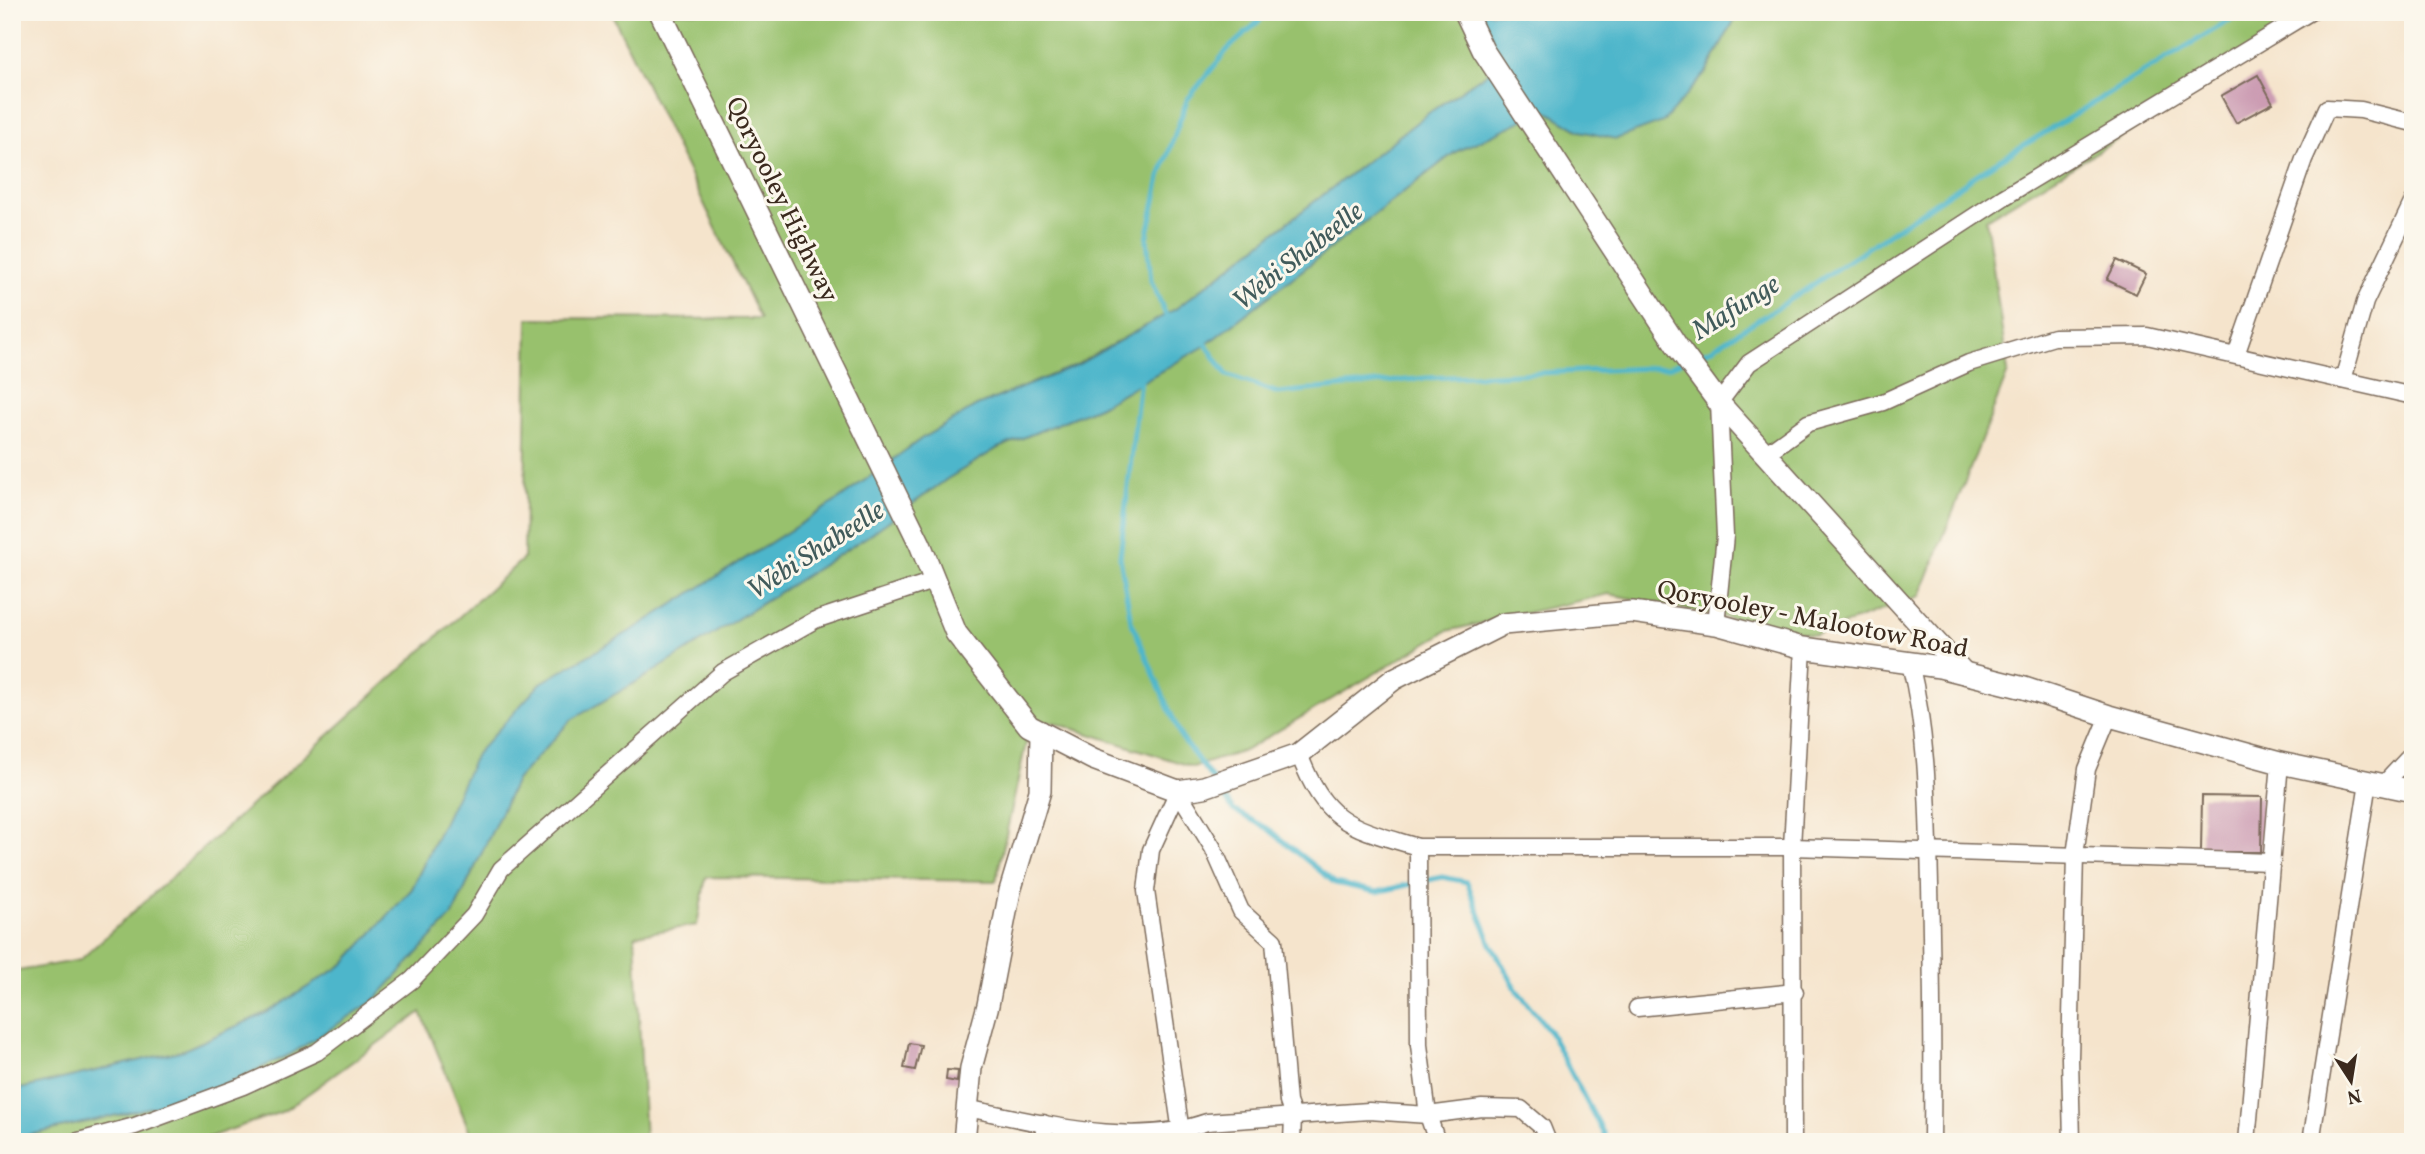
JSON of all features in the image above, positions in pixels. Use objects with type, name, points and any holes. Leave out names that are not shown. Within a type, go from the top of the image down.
[{"type":"street","name":"Qoryooley Highway","points":[[660,12],[936,580]]},
{"type":"street","points":[[1465,12],[1483,50],[1531,124],[1679,349],[1719,403],[1966,675]]},
{"type":"street","points":[[1716,624],[1725,536],[1719,403],[1749,363],[2004,197],[2310,12]]},
{"type":"street","points":[[2236,355],[2304,159],[2327,108],[2361,110],[2413,123]]},
{"type":"street","points":[[2343,380],[2365,302],[2413,201]]},
{"type":"street","points":[[1764,455],[1808,423],[1883,402],[1969,363],[2054,337],[2147,336],[2413,396]]},
{"type":"street","points":[[75,1142],[135,1126],[243,1086],[317,1052],[412,980],[474,915],[501,869],[723,673],[815,620],[936,580],[956,634],[1029,726],[1093,760],[1178,791],[1213,848],[1241,911],[1274,941],[1288,1102],[1293,1116],[1292,1142]]},
{"type":"street","name":"Qoryooley - Malootow Road","points":[[1178,791],[1204,787],[1299,754],[1394,679],[1503,624],[1632,612],[1716,624],[1803,648],[1940,667],[2024,688],[2109,716],[2280,763],[2413,791]]},
{"type":"street","points":[[1793,1142],[1795,992],[1792,847],[1803,648]]},
{"type":"street","points":[[1910,663],[1922,713],[1929,850],[1932,1142]]},
{"type":"street","points":[[2072,1142],[2070,1058],[2075,855],[2087,769],[2109,716]]},
{"type":"street","points":[[964,1142],[971,1068],[988,1005],[1010,891],[1040,791],[1041,732]]},
{"type":"street","points":[[2311,1142],[2376,784],[2413,753]]},
{"type":"street","points":[[1299,754],[1313,789],[1340,819],[1368,832],[1418,847],[1792,847],[2272,862]]},
{"type":"street","points":[[2247,1142],[2256,1011],[2280,763]]},
{"type":"street","points":[[1178,791],[1151,850],[1146,891],[1182,1136]]},
{"type":"street","points":[[1418,847],[1419,889],[1416,897],[1419,1045],[1428,1115],[1437,1142]]},
{"type":"street","points":[[1637,1008],[1795,992]]},
{"type":"street","points":[[966,1108],[1104,1133],[1182,1136],[1208,1122],[1369,1111],[1428,1115],[1482,1108],[1521,1109],[1542,1127],[1548,1142]]},
{"type":"street","points":[[1043,1123],[1045,1142]]},
{"type":"green space","points":[[611,12],[1479,12],[1487,35],[1505,61],[1430,112],[1177,308],[1076,365],[977,406],[921,439],[838,500],[634,629],[541,683],[441,827],[412,889],[344,964],[268,1012],[184,1050],[12,1091],[12,972],[80,960],[524,558],[528,318],[760,319]]},
{"type":"green space","points":[[1739,12],[2328,12],[1986,219],[2008,372],[1920,596],[1815,635],[1609,594],[1447,631],[1244,751],[1193,767],[1049,721],[1026,743],[996,881],[706,877],[697,925],[635,935],[645,1142],[474,1142],[421,1012],[284,1111],[195,1142],[12,1142],[12,1139],[200,1096],[452,916],[516,780],[571,720],[658,669],[865,538],[947,479],[998,448],[1098,407],[1203,347],[1455,152],[1545,110],[1580,131],[1705,74]]},
{"type":"water","name":"Webi Shabeelle","points":[[1479,12],[1739,12],[1705,74],[1663,122],[1616,139],[1580,131],[1545,110],[1455,152],[1203,347],[1098,407],[998,448],[947,479],[865,538],[658,669],[571,720],[516,780],[452,916],[375,1000],[291,1054],[200,1096],[12,1139],[12,1091],[184,1050],[268,1012],[344,964],[412,889],[476,754],[541,683],[634,629],[838,500],[921,439],[977,406],[1077,365],[1177,308],[1430,112],[1505,61],[1487,35]]},
{"type":"building","points":[[2258,75],[2273,103],[2236,123],[2221,96]]},
{"type":"building","points":[[2117,260],[2146,274],[2136,294],[2107,280]]},
{"type":"building","points":[[2202,796],[2262,797],[2261,852],[2201,852]]},
{"type":"building","points":[[909,1043],[921,1045],[915,1070],[904,1068]]},
{"type":"building","points":[[947,1070],[958,1071],[957,1082],[946,1080]]},
{"type":"waterway","points":[[1168,320],[1151,281],[1147,239],[1160,177],[1187,100],[1228,49],[1269,12]]},
{"type":"waterway","name":"Mafunge","points":[[1690,358],[1710,350],[1802,292],[1985,169],[2243,12]]},
{"type":"waterway","name":"Mafunge","points":[[1203,340],[1227,375],[1278,393],[1426,378],[1670,367],[1681,362]]},
{"type":"waterway","points":[[1140,379],[1120,557],[1131,621],[1181,737],[1213,780]]},
{"type":"waterway","points":[[1218,788],[1233,810],[1267,828],[1335,883],[1377,892],[1442,877],[1467,882],[1491,944],[1516,989],[1548,1029],[1608,1142]]}]
